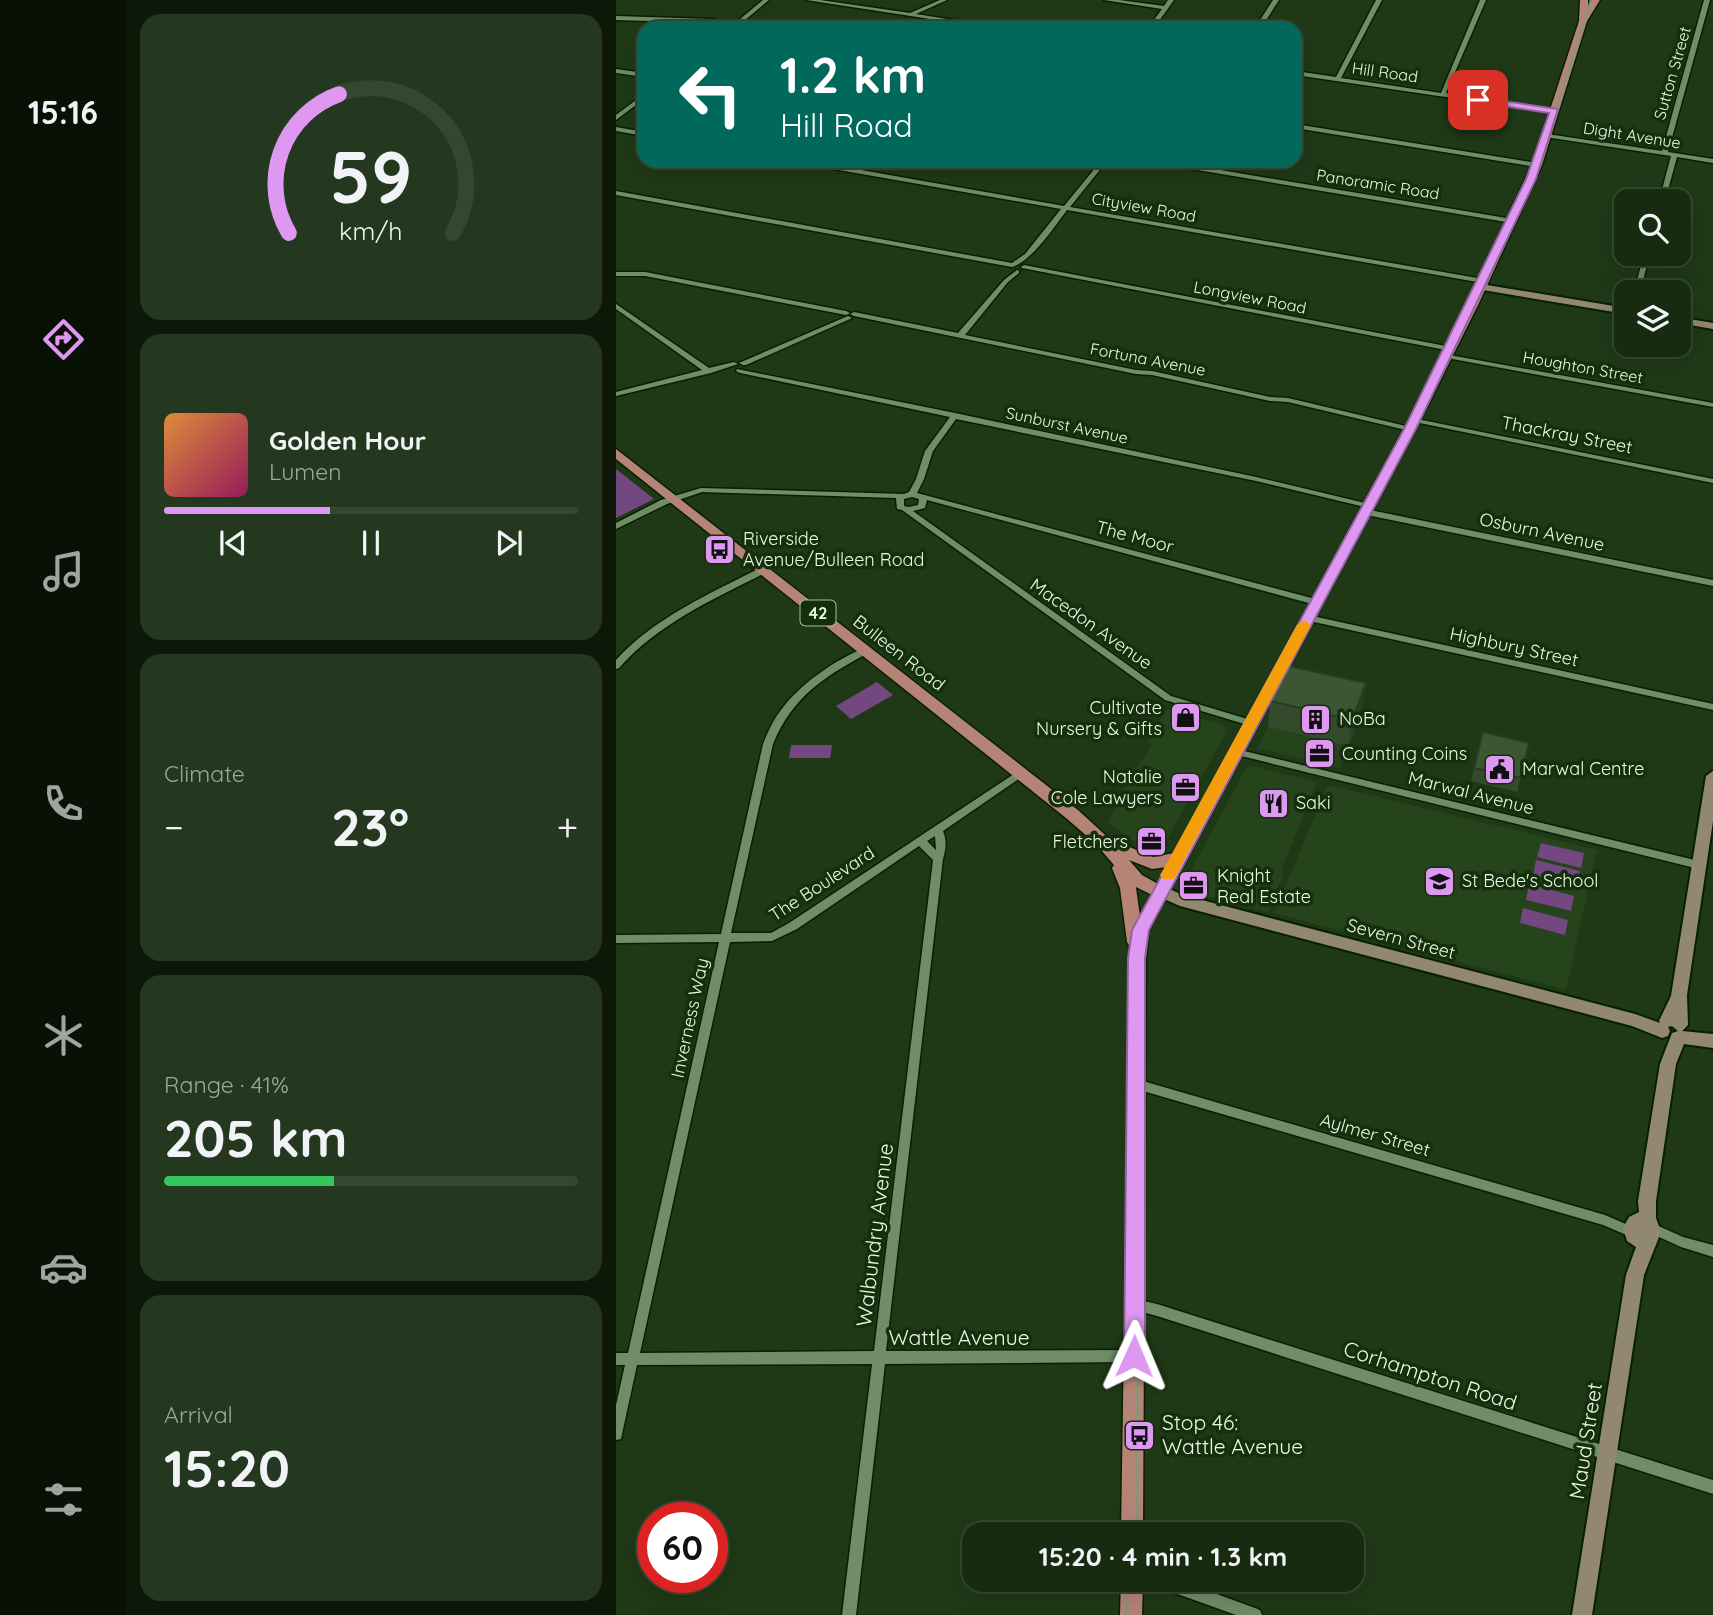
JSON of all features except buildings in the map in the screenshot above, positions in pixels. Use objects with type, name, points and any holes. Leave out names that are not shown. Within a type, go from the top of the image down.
[{"type":"main road","points":[[1583,21],[1584,0]]},
{"type":"main road","points":[[1137,958],[1141,930],[1160,891],[1449,353],[1537,165],[1583,21],[1596,0]]},
{"type":"main road","name":"Bulleen Road","points":[[616,453],[1113,847],[1136,879],[1147,887],[1160,891]]},
{"type":"main road","points":[[1113,847],[1152,863],[1177,859]]},
{"type":"main road","points":[[1113,847],[1128,886],[1137,958],[1132,1522]]},
{"type":"main road","points":[[1131,1615],[1132,1592]]},
{"type":"street","points":[[809,0],[952,21]]},
{"type":"street","points":[[910,15],[944,0]]},
{"type":"street","points":[[1107,0],[1166,8]]},
{"type":"street","points":[[1156,21],[1171,0]]},
{"type":"street","points":[[1262,21],[1276,0]]},
{"type":"street","points":[[1338,79],[1379,0]]},
{"type":"street","points":[[1443,94],[1483,0]]},
{"type":"street","name":"Sutton Street","points":[[1664,154],[1707,0]]},
{"type":"street","points":[[739,21],[762,2]]},
{"type":"street","points":[[616,18],[703,21]]},
{"type":"street","points":[[616,71],[637,74]]},
{"type":"street","name":"Hill Road","points":[[1302,75],[1555,111]]},
{"type":"street","points":[[617,117],[637,101]]},
{"type":"street","points":[[1302,127],[1537,165]]},
{"type":"street","points":[[618,129],[637,133]]},
{"type":"street","name":"Dight Avenue","points":[[1547,136],[1713,162]]},
{"type":"street","points":[[1665,189],[1674,156]]},
{"type":"street","name":"Cityview Road","points":[[839,168],[1482,284]]},
{"type":"street","points":[[960,336],[1098,168]]},
{"type":"street","name":"Panoramic Road","points":[[1198,168],[1512,221]]},
{"type":"street","name":"Longview Road","points":[[616,193],[1044,273],[1449,353]]},
{"type":"street","name":"Fortuna Avenue","points":[[616,274],[653,275],[848,316],[880,320],[1412,425]]},
{"type":"street","points":[[1482,284],[1614,309]]},
{"type":"street","points":[[616,306],[708,371]]},
{"type":"street","points":[[616,394],[708,371],[740,366],[848,316]]},
{"type":"street","points":[[1691,322],[1713,326]]},
{"type":"street","name":"Houghton Street","points":[[1449,353],[1713,405]]},
{"type":"street","name":"Sunburst Avenue","points":[[740,366],[759,374],[1256,479],[1367,509]]},
{"type":"street","points":[[912,500],[929,451],[955,415]]},
{"type":"street","name":"Thackray Street","points":[[1412,425],[1713,481]]},
{"type":"street","name":"Macedon Avenue","points":[[616,526],[674,499],[706,490],[912,500]]},
{"type":"street","name":"Macedon Avenue","points":[[912,500],[925,526],[1168,698],[1251,723]]},
{"type":"street","name":"Macedon Avenue","points":[[912,500],[925,526]]},
{"type":"street","name":"The Moor","points":[[912,500],[944,502],[1316,602]]},
{"type":"street","name":"Osburn Avenue","points":[[1367,509],[1713,583]]},
{"type":"street","points":[[616,666],[633,646],[658,628],[764,570]]},
{"type":"street","name":"Highbury Street","points":[[1308,618],[1713,707]]},
{"type":"street","name":"Inverness Way","points":[[616,1434],[772,731],[786,707],[808,686],[865,651]]},
{"type":"street","name":"Marwal Avenue","points":[[1236,752],[1699,865]]},
{"type":"street","name":"The Boulevard","points":[[616,939],[764,938],[782,933],[1020,774]]},
{"type":"street","name":"Maud Street","points":[[1582,1615],[1713,776]]},
{"type":"street","name":"Walbundry Avenue","points":[[849,1615],[942,841],[937,829]]},
{"type":"street","points":[[920,841],[938,859]]},
{"type":"street","name":"Severn Street","points":[[1160,891],[1181,900],[1712,1040]]},
{"type":"street","name":"Aylmer Street","points":[[1136,1084],[1713,1251]]},
{"type":"street","name":"Corhampton Road","points":[[1135,1305],[1713,1487]]},
{"type":"street","name":"Wattle Avenue","points":[[616,1359],[1134,1356]]},
{"type":"street","points":[[1191,1592],[1255,1615]]},
{"type":"shaded area","points":[[616,469],[654,499],[616,518]]},
{"type":"shaded area","points":[[877,682],[893,695],[851,719],[836,706]]},
{"type":"shaded area","points":[[1167,709],[1223,725],[1227,731],[1160,852],[1152,853],[1107,823],[1121,800],[1122,792],[1152,744],[1148,742]]},
{"type":"shaded area","points":[[1268,727],[1348,746],[1340,768],[1257,748]]},
{"type":"shaded area","points":[[791,745],[832,745],[830,758],[789,758]]},
{"type":"shaded area","points":[[1248,765],[1317,782],[1282,868],[1283,876],[1268,912],[1181,889]]},
{"type":"shaded area","name":"St Bede's School","points":[[1328,785],[1597,850],[1566,990],[1274,913]]},
{"type":"shaded area","points":[[1541,843],[1584,853],[1581,868],[1537,857]]},
{"type":"shaded area","points":[[1536,860],[1580,871],[1576,886],[1533,875]]},
{"type":"shaded area","points":[[1529,884],[1574,896],[1571,911],[1526,900]]},
{"type":"shaded area","points":[[1523,908],[1568,920],[1565,935],[1520,923]]},
{"type":"tram line","points":[[1139,1058],[1140,958],[1143,932],[1453,349],[1539,165],[1591,0]]},
{"type":"tram line","points":[[1137,1522],[1139,1057]]},
{"type":"tram line","points":[[1127,1592],[1127,1615]]},
{"type":"slow traffic","points":[[1168,875],[1304,625]]},
{"type":"place","name":"Riverside Avenue/Bulleen Road","points":[[720,549]]},
{"type":"place","name":"Cultivate Nursery & Gifts","points":[[1185,718]]},
{"type":"place","name":"NoBa","points":[[1316,719]]},
{"type":"place","name":"Counting Coins","points":[[1319,754]]},
{"type":"place","name":"Marwal Centre","points":[[1499,769]]},
{"type":"place","name":"Natalie Cole Lawyers","points":[[1185,787]]},
{"type":"place","name":"Saki","points":[[1273,803]]},
{"type":"place","name":"Fletchers","points":[[1151,842]]},
{"type":"place","name":"St Bede's School","points":[[1439,881]]},
{"type":"place","name":"Knight Real Estate","points":[[1194,886]]},
{"type":"place","name":"Stop 46: Wattle Avenue","points":[[1139,1435]]},
{"type":"route","points":[[1134,1356],[1137,946],[1141,930],[1410,429],[1473,303],[1537,165],[1555,111],[1478,100]]}]
